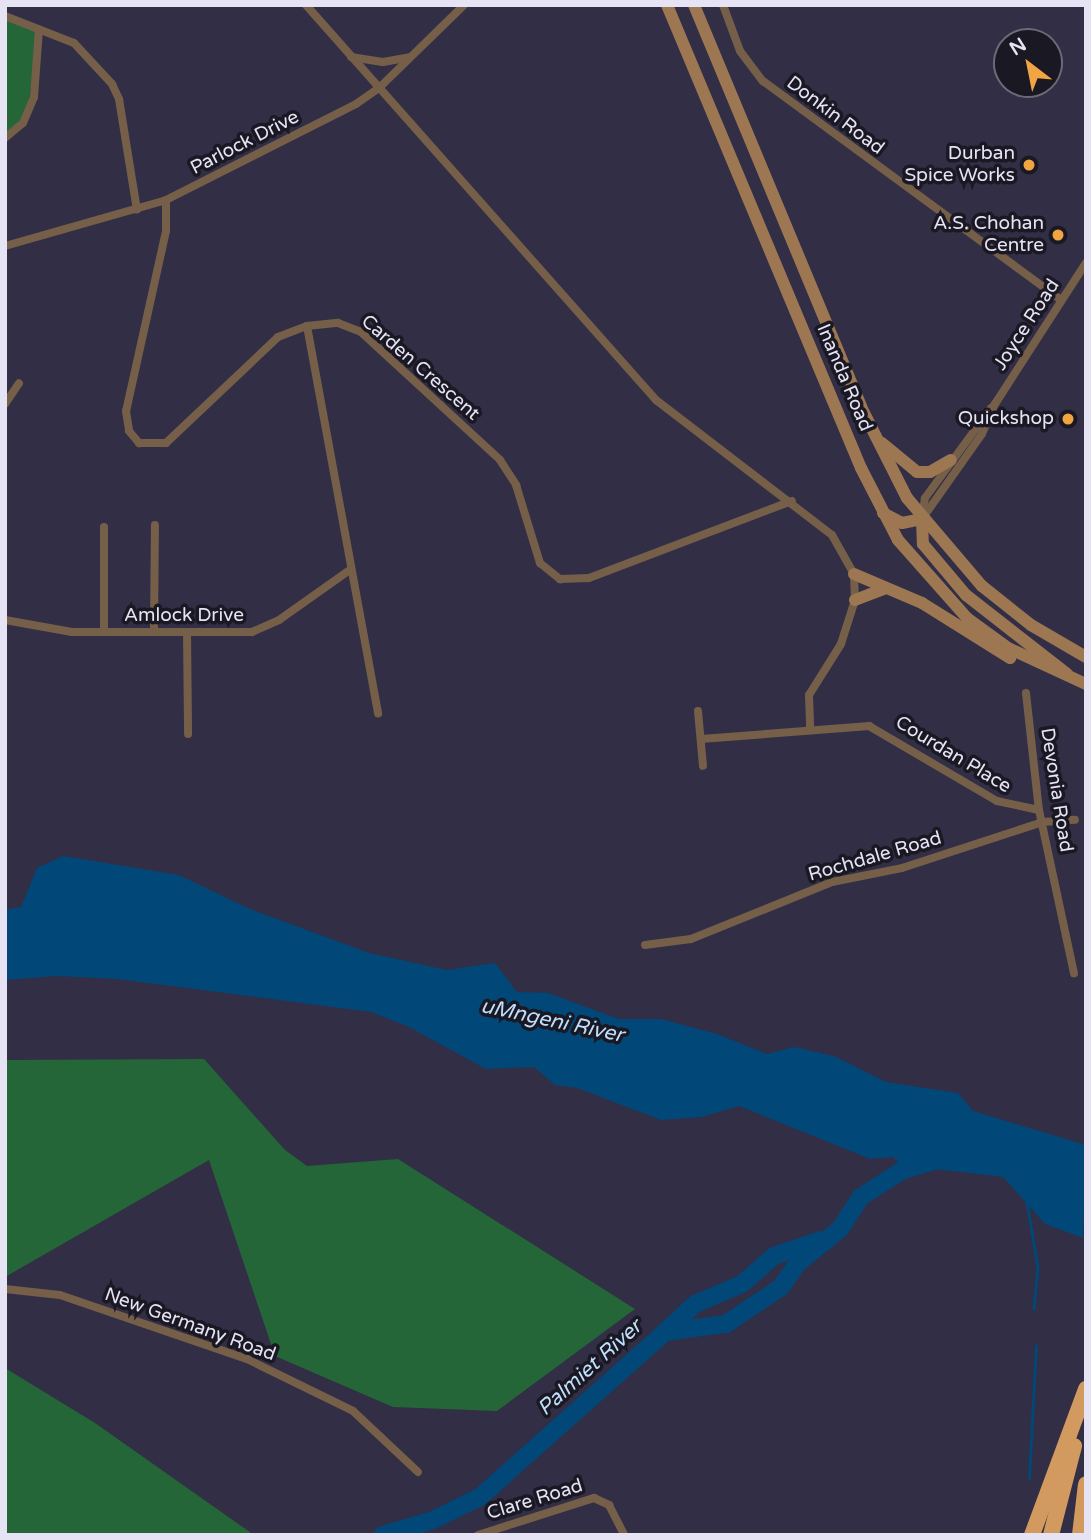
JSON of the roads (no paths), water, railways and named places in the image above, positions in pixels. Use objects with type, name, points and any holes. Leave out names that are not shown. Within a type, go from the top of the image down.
[{"type":"highway","points":[[1051,1535],[1059,1481],[1086,1390]]},
{"type":"highway","points":[[1032,1535],[1059,1481]]},
{"type":"highway","points":[[1080,1535],[1086,1484]]},
{"type":"main road","name":"Inanda Road","points":[[667,5],[882,513],[915,564],[967,618],[1008,648],[1072,680],[1086,684]]},
{"type":"main road","name":"Inanda Road","points":[[694,5],[874,435],[922,519],[982,586],[1031,625],[1086,657]]},
{"type":"main road","points":[[874,435],[917,472],[930,472],[951,460]]},
{"type":"main road","points":[[882,513],[902,523],[922,519],[923,544],[966,595],[1072,680]]},
{"type":"main road","points":[[854,574],[922,603],[1014,660],[1059,679],[1072,680]]},
{"type":"main road","points":[[855,600],[884,589]]},
{"type":"street","points":[[306,5],[656,400],[792,501],[832,535],[854,574],[855,600],[841,644],[810,695],[810,728]]},
{"type":"street","name":"Parlock Drive","points":[[5,246],[166,200],[379,88],[464,5]]},
{"type":"street","name":"Donkin Road","points":[[723,5],[740,51],[763,81],[1061,300]]},
{"type":"street","points":[[5,16],[81,47],[117,93],[137,210]]},
{"type":"street","points":[[5,138],[23,123],[34,97],[39,29]]},
{"type":"street","points":[[351,57],[383,62],[412,57]]},
{"type":"street","name":"Carden Crescent","points":[[166,200],[166,231],[127,411],[134,439],[148,446],[166,443],[267,345],[307,326],[338,323],[361,332],[500,460],[516,485],[540,564],[560,579],[589,579],[792,501]]},
{"type":"street","name":"Joyce Road","points":[[922,519],[925,498],[995,404],[1086,263]]},
{"type":"street","points":[[307,326],[378,714]]},
{"type":"street","points":[[5,404],[19,383]]},
{"type":"street","name":"Joyce Road","points":[[922,519],[982,434],[995,404]]},
{"type":"street","points":[[154,632],[155,524]]},
{"type":"street","points":[[104,527],[104,632]]},
{"type":"street","name":"Amlock Drive","points":[[5,620],[50,630],[259,631],[350,570]]},
{"type":"street","points":[[187,632],[188,734]]},
{"type":"street","name":"Devonia Road","points":[[1026,693],[1039,810],[1074,973]]},
{"type":"street","points":[[698,711],[703,766]]},
{"type":"street","name":"Courdan Place","points":[[701,739],[810,728],[875,728],[997,801],[1039,810]]},
{"type":"street","name":"Rochdale Road","points":[[645,945],[691,939],[832,882],[902,868],[1043,822],[1075,820]]},
{"type":"street","name":"New Germany Road","points":[[5,1289],[60,1295],[247,1359],[353,1410],[418,1472]]},
{"type":"street","name":"Clare Road","points":[[478,1535],[594,1498],[609,1505],[624,1535]]},
{"type":"water","name":"uMngeni River","points":[[63,856],[179,875],[250,909],[369,953],[447,970],[495,963],[517,992],[548,993],[619,1019],[661,1019],[717,1034],[767,1054],[794,1047],[834,1056],[886,1082],[958,1093],[973,1111],[1086,1145],[1083,1238],[1045,1224],[1003,1177],[901,1165],[893,1157],[870,1159],[739,1106],[702,1117],[661,1120],[577,1088],[555,1085],[534,1067],[486,1069],[409,1027],[371,1012],[118,979],[57,976],[5,980],[5,910],[21,907],[37,868]]},
{"type":"waterway","name":"Palmiet River","points":[[383,1535],[433,1520],[480,1497],[665,1332],[726,1324],[781,1287],[798,1263],[840,1229],[861,1197],[901,1171],[934,1161]]},
{"type":"waterway","points":[[1027,1202],[1038,1268],[1034,1309]]},
{"type":"waterway","points":[[665,1332],[695,1304],[742,1284],[774,1256],[821,1240]]},
{"type":"waterway","points":[[1029,1479],[1036,1346]]},
{"type":"place","name":"Durban Spice Works","points":[[1029,165]]},
{"type":"place","name":"A.S. Chohan Centre","points":[[1058,235]]},
{"type":"place","name":"Quickshop","points":[[1068,419]]}]
